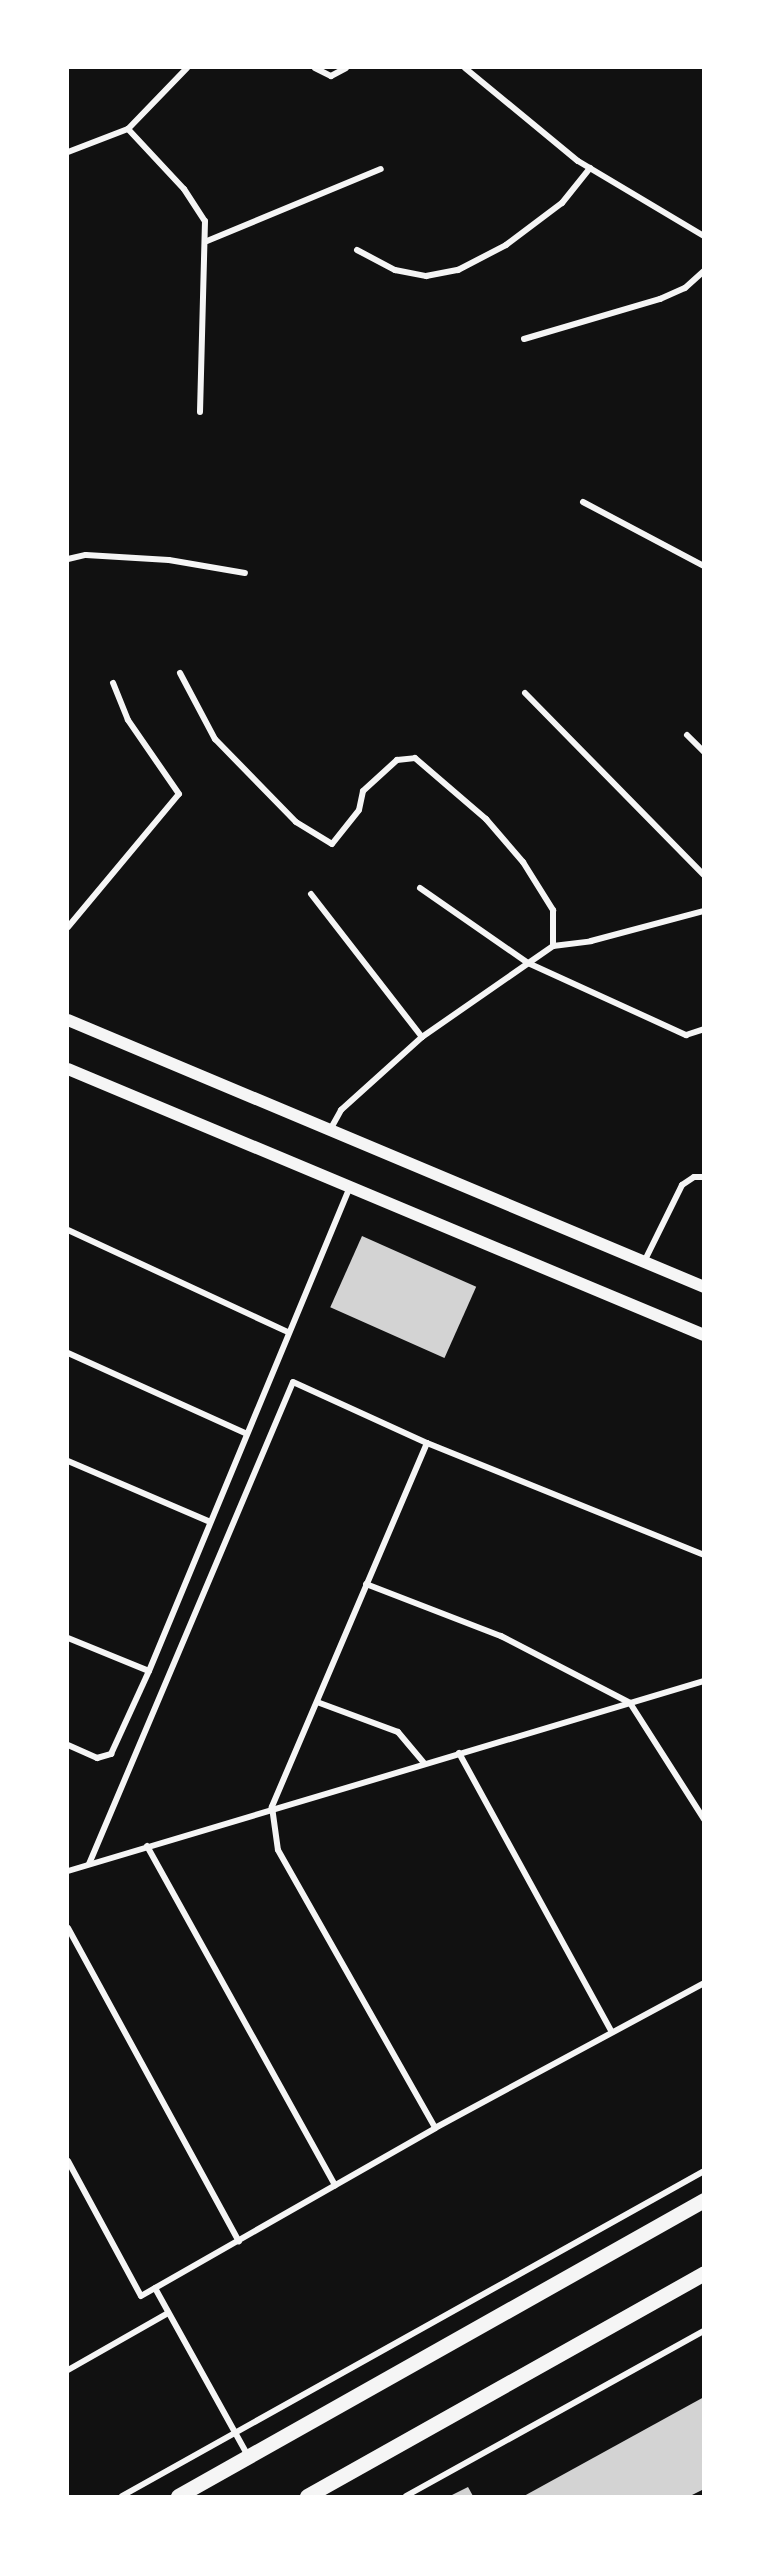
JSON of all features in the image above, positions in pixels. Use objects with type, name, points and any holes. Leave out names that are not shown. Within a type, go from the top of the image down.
[{"type":"main road","points":[[68,1020],[704,1287]]},
{"type":"main road","points":[[68,1069],[349,1189],[704,1335]]},
{"type":"main road","points":[[178,2496],[704,2200]]},
{"type":"main road","points":[[307,2496],[704,2273]]},
{"type":"street","points":[[68,152],[128,129],[188,68]]},
{"type":"street","points":[[315,68],[331,76],[346,68]]},
{"type":"street","points":[[465,68],[590,168],[704,236]]},
{"type":"street","points":[[128,129],[184,189],[205,221],[207,241],[200,412]]},
{"type":"street","points":[[357,250],[395,270],[426,276],[458,270],[506,245],[562,203],[590,168]]},
{"type":"street","points":[[207,241],[381,169]]},
{"type":"street","points":[[524,339],[660,299],[685,288],[704,271]]},
{"type":"street","points":[[583,502],[704,566]]},
{"type":"street","points":[[68,559],[86,555],[169,560],[245,573]]},
{"type":"street","points":[[180,673],[215,739],[296,822],[332,844],[359,810],[363,791],[397,760],[415,758],[486,819],[523,862],[553,910],[553,946]]},
{"type":"street","points":[[68,927],[179,794],[128,720],[113,683]]},
{"type":"street","points":[[525,693],[704,875]]},
{"type":"street","points":[[687,735],[704,752]]},
{"type":"street","points":[[420,888],[528,963],[686,1035],[704,1029]]},
{"type":"street","points":[[311,894],[422,1037]]},
{"type":"street","points":[[330,1131],[340,1110],[422,1037],[553,946],[591,941],[704,911]]},
{"type":"street","points":[[644,1262],[682,1185],[694,1177],[704,1177]]},
{"type":"street","points":[[68,1745],[97,1758],[111,1754],[149,1671],[208,1521],[247,1434],[349,1189]]},
{"type":"street","points":[[68,1230],[288,1332]]},
{"type":"street","points":[[68,1353],[247,1434]]},
{"type":"street","points":[[89,1864],[293,1382],[427,1443],[704,1555]]},
{"type":"street","points":[[427,1443],[272,1807],[278,1850],[435,2128]]},
{"type":"street","points":[[68,1461],[208,1521]]},
{"type":"street","points":[[366,1584],[501,1636],[630,1703],[704,1819]]},
{"type":"street","points":[[68,1638],[149,1671]]},
{"type":"street","points":[[68,1870],[272,1807],[704,1681]]},
{"type":"street","points":[[317,1702],[398,1732],[424,1763]]},
{"type":"street","points":[[459,1753],[612,2032]]},
{"type":"street","points":[[147,1846],[335,2185]]},
{"type":"street","points":[[68,1928],[239,2241]]},
{"type":"street","points":[[68,2161],[141,2295],[435,2128],[704,1983]]},
{"type":"street","points":[[122,2496],[235,2435],[704,2171]]},
{"type":"street","points":[[155,2288],[248,2457]]},
{"type":"street","points":[[68,2370],[168,2313]]},
{"type":"street","points":[[406,2496],[704,2331]]},
{"type":"building","points":[[362,1236],[476,1287],[444,1358],[330,1307]]},
{"type":"building","points":[[704,2397],[704,2489],[690,2496],[524,2496]]},
{"type":"building","points":[[468,2487],[473,2496],[450,2496]]}]
